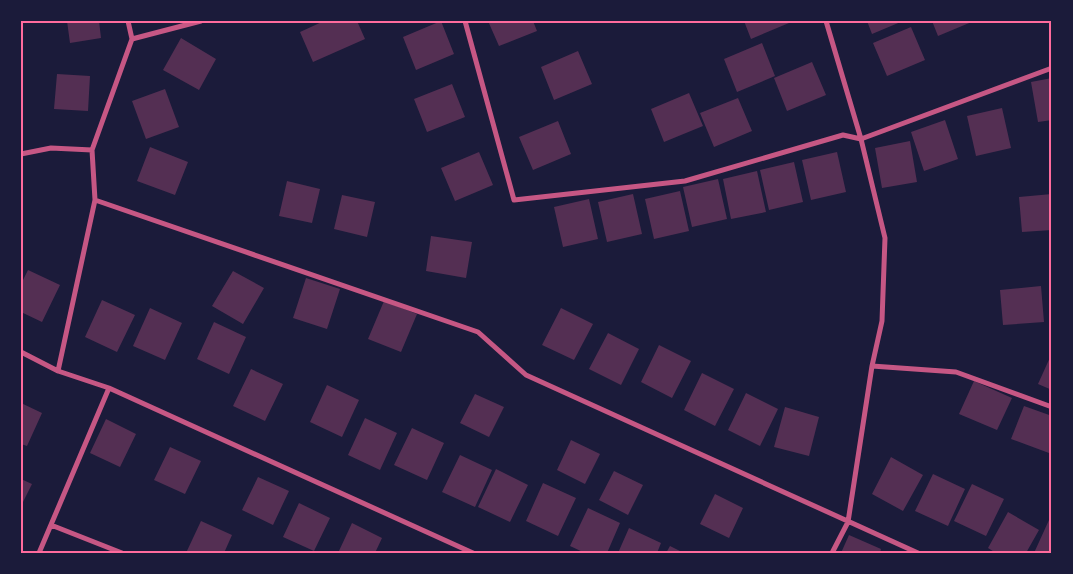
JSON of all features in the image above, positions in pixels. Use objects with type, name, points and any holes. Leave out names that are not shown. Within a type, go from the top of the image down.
[{"type":"street","points":[[58,371],[95,200],[92,150],[132,39],[128,21]]},
{"type":"street","points":[[132,39],[201,21]]},
{"type":"street","points":[[464,21],[514,200],[684,181],[843,135],[861,139],[1052,68]]},
{"type":"street","points":[[826,21],[861,139],[884,238],[882,321],[872,366],[848,522],[832,553]]},
{"type":"street","points":[[21,154],[51,148],[92,150]]},
{"type":"street","points":[[95,200],[478,332],[526,375],[918,553]]},
{"type":"street","points":[[21,352],[58,371],[110,388],[473,553]]},
{"type":"street","points":[[872,366],[956,372],[1052,407]]},
{"type":"street","points":[[39,553],[110,388]]},
{"type":"street","points":[[50,526],[122,553]]},
{"type":"building","points":[[67,21],[99,21],[101,38],[70,43]]},
{"type":"building","points":[[324,21],[357,21],[365,39],[313,62],[300,32]]},
{"type":"building","points":[[441,21],[454,54],[416,70],[403,37]]},
{"type":"building","points":[[488,21],[533,21],[537,31],[499,46]]},
{"type":"building","points":[[744,21],[788,21],[789,23],[751,39]]},
{"type":"building","points":[[867,21],[903,21],[872,34]]},
{"type":"building","points":[[932,21],[974,21],[938,36]]},
{"type":"building","points":[[911,27],[925,60],[887,76],[873,43]]},
{"type":"building","points":[[181,38],[216,59],[199,90],[163,70]]},
{"type":"building","points":[[762,43],[775,76],[737,92],[724,59]]},
{"type":"building","points":[[578,51],[592,84],[554,100],[541,67]]},
{"type":"building","points":[[812,62],[826,95],[787,111],[774,78]]},
{"type":"building","points":[[57,74],[90,76],[88,111],[54,109]]},
{"type":"building","points":[[1052,78],[1052,120],[1038,122],[1031,82]]},
{"type":"building","points":[[452,84],[465,117],[427,132],[414,99]]},
{"type":"building","points":[[165,89],[179,127],[146,139],[132,101]]},
{"type":"building","points":[[689,93],[703,126],[664,142],[651,109]]},
{"type":"building","points":[[738,98],[752,131],[714,147],[700,113]]},
{"type":"building","points":[[1002,108],[1011,148],[976,156],[967,116]]},
{"type":"building","points":[[945,120],[958,159],[924,171],[911,132]]},
{"type":"building","points":[[558,121],[571,154],[533,170],[519,137]]},
{"type":"building","points":[[910,141],[917,182],[882,188],[875,148]]},
{"type":"building","points":[[150,147],[188,162],[175,195],[137,181]]},
{"type":"building","points":[[479,152],[493,185],[455,201],[441,168]]},
{"type":"building","points":[[837,152],[846,192],[811,200],[802,160]]},
{"type":"building","points":[[794,162],[803,202],[769,210],[760,170]]},
{"type":"building","points":[[757,171],[766,212],[731,219],[723,179]]},
{"type":"building","points":[[718,179],[727,219],[692,227],[683,187]]},
{"type":"building","points":[[287,181],[320,189],[312,223],[279,216]]},
{"type":"building","points":[[680,191],[689,231],[654,239],[645,199]]},
{"type":"building","points":[[633,194],[642,234],[607,242],[598,202]]},
{"type":"building","points":[[1052,194],[1052,230],[1022,232],[1019,197]]},
{"type":"building","points":[[342,195],[375,202],[367,237],[334,229]]},
{"type":"building","points":[[589,199],[598,239],[563,247],[554,207]]},
{"type":"building","points":[[431,236],[472,242],[466,278],[426,271]]},
{"type":"building","points":[[28,270],[60,285],[42,322],[21,312],[21,284]]},
{"type":"building","points":[[233,271],[264,288],[243,324],[212,306]]},
{"type":"building","points":[[306,278],[340,289],[327,329],[293,318]]},
{"type":"building","points":[[1041,286],[1044,322],[1003,325],[1000,290]]},
{"type":"building","points":[[102,300],[135,315],[117,352],[85,337]]},
{"type":"building","points":[[384,301],[417,314],[401,352],[368,339]]},
{"type":"building","points":[[150,308],[182,323],[165,360],[133,346]]},
{"type":"building","points":[[561,308],[593,324],[574,360],[542,345]]},
{"type":"building","points":[[214,322],[246,337],[229,374],[197,359]]},
{"type":"building","points":[[608,333],[639,349],[621,385],[589,369]]},
{"type":"building","points":[[659,345],[691,361],[672,398],[641,382]]},
{"type":"building","points":[[1052,353],[1052,390],[1038,384]]},
{"type":"building","points":[[251,369],[283,384],[265,421],[233,406]]},
{"type":"building","points":[[702,373],[734,389],[715,426],[684,410]]},
{"type":"building","points":[[974,381],[1012,398],[997,430],[959,414]]},
{"type":"building","points":[[327,385],[359,400],[342,437],[310,422]]},
{"type":"building","points":[[746,393],[778,409],[760,446],[728,430]]},
{"type":"building","points":[[475,394],[504,407],[489,437],[460,423]]},
{"type":"building","points":[[21,403],[42,413],[27,446],[21,444]]},
{"type":"building","points":[[1024,406],[1052,416],[1052,447],[1049,453],[1011,439]]},
{"type":"building","points":[[785,407],[819,417],[809,456],[774,447]]},
{"type":"building","points":[[365,418],[397,433],[380,470],[348,455]]},
{"type":"building","points":[[106,419],[136,434],[120,467],[90,453]]},
{"type":"building","points":[[412,428],[444,443],[427,480],[394,465]]},
{"type":"building","points":[[571,440],[600,454],[585,484],[557,470]]},
{"type":"building","points":[[170,447],[201,461],[185,494],[154,480]]},
{"type":"building","points":[[460,455],[492,470],[475,507],[442,492]]},
{"type":"building","points":[[891,457],[923,475],[903,511],[872,494]]},
{"type":"building","points":[[496,469],[528,485],[510,522],[478,507]]},
{"type":"building","points":[[614,471],[643,485],[628,515],[599,500]]},
{"type":"building","points":[[933,474],[965,489],[948,526],[915,511]]},
{"type":"building","points":[[258,477],[289,491],[273,525],[242,510]]},
{"type":"building","points":[[21,479],[32,484],[21,506]]},
{"type":"building","points":[[543,483],[576,498],[558,536],[526,521]]},
{"type":"building","points":[[972,484],[1004,499],[986,536],[954,521]]},
{"type":"building","points":[[715,494],[743,508],[729,538],[700,524]]},
{"type":"building","points":[[299,503],[330,518],[314,551],[283,537]]},
{"type":"building","points":[[588,508],[620,523],[607,553],[585,553],[570,546]]},
{"type":"building","points":[[1008,512],[1039,530],[1026,553],[996,553],[988,548]]},
{"type":"building","points":[[1049,520],[1052,522],[1052,553],[1034,553]]},
{"type":"building","points":[[201,521],[232,535],[224,553],[186,553]]},
{"type":"building","points":[[352,523],[382,538],[375,553],[338,553]]},
{"type":"building","points":[[629,528],[661,543],[657,553],[618,553]]},
{"type":"building","points":[[849,535],[881,549],[880,553],[841,553]]},
{"type":"building","points":[[670,546],[684,553],[666,553]]}]
